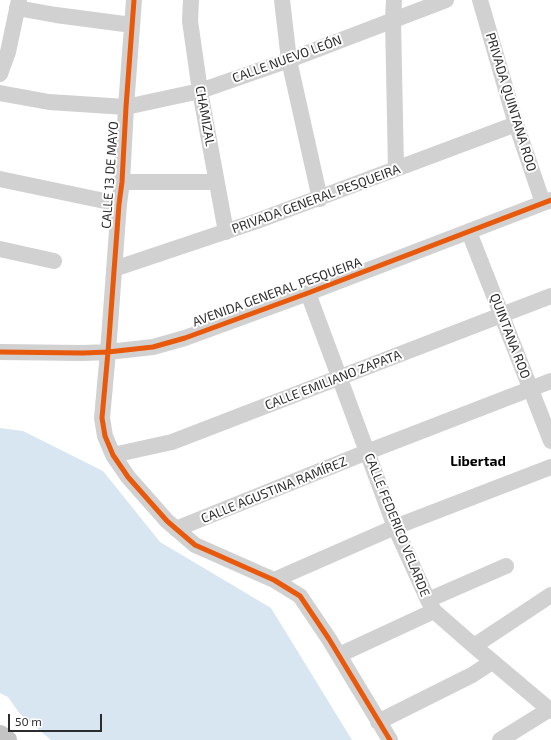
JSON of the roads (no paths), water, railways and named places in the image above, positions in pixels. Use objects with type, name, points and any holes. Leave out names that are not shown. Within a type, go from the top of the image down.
[{"type":"main road","points":[[0,735],[7,740]]},
{"type":"street","name":"CALLE 13 DE MAYO","points":[[134,0],[122,182],[102,418],[105,436],[113,455],[128,477],[176,529],[195,545],[274,580],[300,596],[339,655],[390,740]]},
{"type":"street","name":"CHAMIZAL","points":[[191,0],[190,20],[200,91],[226,232]]},
{"type":"street","points":[[282,0],[289,60],[320,199]]},
{"type":"street","points":[[394,0],[396,169]]},
{"type":"street","name":"CALLE NUEVO LEÓN","points":[[0,93],[49,102],[126,107],[200,91],[289,60],[446,0]]},
{"type":"street","name":"PRIVADA QUINTANA ROO","points":[[480,0],[516,124],[547,202]]},
{"type":"street","points":[[0,74],[8,52],[18,4],[56,15],[132,25]]},
{"type":"street","name":"PRIVADA GENERAL PESQUEIRA","points":[[114,268],[226,232],[320,199],[516,124]]},
{"type":"street","points":[[0,179],[119,204]]},
{"type":"street","name":"CALLE 13 DE MAYO","points":[[122,182],[216,182]]},
{"type":"street","name":"AVENIDA GENERAL PESQUEIRA","points":[[0,352],[83,353],[153,347],[185,338],[308,293],[547,202]]},
{"type":"street","name":"QUINTANA ROO","points":[[469,232],[551,441]]},
{"type":"street","points":[[0,249],[54,261]]},
{"type":"street","name":"CALLE FEDERICO VELARDE","points":[[308,293],[395,527],[431,606],[492,662],[550,710]]},
{"type":"street","name":"CALLE EMILIANO ZAPATA","points":[[113,455],[172,442],[551,296]]},
{"type":"street","name":"CALLE AGUSTINA RAMÍREZ","points":[[176,529],[367,452],[551,381]]},
{"type":"street","points":[[274,580],[395,527],[551,467]]},
{"type":"street","points":[[339,655],[506,566]]},
{"type":"street","points":[[474,646],[551,595]]},
{"type":"street","points":[[378,722],[472,675],[492,662]]},
{"type":"street","points":[[500,740],[550,710]]},
{"type":"district","name":"Libertad","points":[[478,461]]}]
